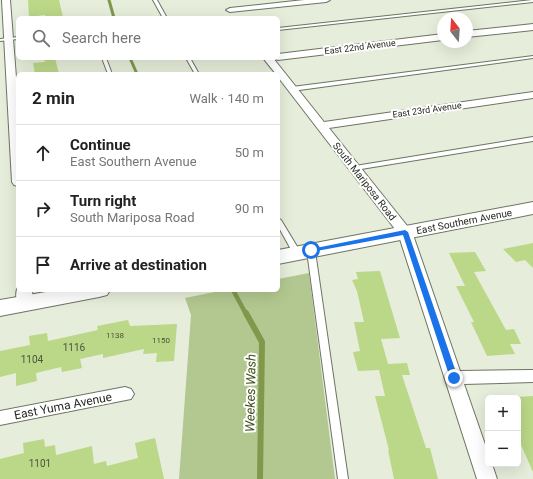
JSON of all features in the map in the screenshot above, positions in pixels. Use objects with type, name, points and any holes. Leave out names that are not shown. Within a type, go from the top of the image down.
[{"type":"main road","name":"East Southern Avenue","points":[[295,254],[533,208]]},
{"type":"main road","points":[[0,308],[25,297],[78,292]]},
{"type":"street","points":[[235,16],[228,7],[326,0]]},
{"type":"street","points":[[4,7],[9,39],[16,148]]},
{"type":"street","points":[[473,33],[533,27]]},
{"type":"street","name":"East 22nd Avenue","points":[[280,57],[437,38]]},
{"type":"street","name":"South Mariposa Road","points":[[270,60],[279,72]]},
{"type":"street","points":[[0,65],[11,63]]},
{"type":"street","name":"South Mariposa Road","points":[[280,73],[405,232],[487,479]]},
{"type":"street","name":"East 23rd Avenue","points":[[321,126],[533,94]]},
{"type":"street","points":[[454,378],[533,376]]},
{"type":"street","name":"East Yuma Avenue","points":[[0,418],[125,394]]},
{"type":"lane","points":[[156,0],[165,16]]},
{"type":"lane","points":[[280,29],[533,1]]},
{"type":"lane","points":[[292,89],[533,57]]},
{"type":"lane","points":[[105,60],[109,72]]},
{"type":"lane","points":[[189,60],[196,72]]},
{"type":"lane","points":[[355,168],[533,139]]},
{"type":"lane","points":[[280,224],[295,254],[343,479]]},
{"type":"green space","points":[[309,273],[335,479],[179,479],[191,315],[185,298],[214,292],[280,292],[280,279]]},
{"type":"building","points":[[28,0],[59,0],[63,16],[29,16]]},
{"type":"building","points":[[44,60],[56,60],[58,72],[35,72],[33,63],[45,62]]},
{"type":"building","points":[[533,243],[533,268],[525,260],[516,262],[503,249]]},
{"type":"building","points":[[475,252],[486,271],[474,272],[506,330],[514,329],[521,344],[510,344],[515,354],[487,356],[471,322],[474,322],[456,286],[465,286],[449,253]]},
{"type":"building","points":[[380,271],[400,338],[381,339],[388,364],[407,363],[410,375],[402,375],[426,448],[430,448],[438,479],[394,479],[389,450],[375,396],[385,396],[379,370],[358,371],[353,352],[360,351],[354,322],[364,322],[357,291],[352,280],[358,279],[356,272]]},
{"type":"building","points":[[128,320],[130,326],[177,324],[174,361],[156,362],[157,353],[143,354],[144,349],[103,358],[103,354],[80,359],[82,368],[62,372],[61,367],[36,373],[37,381],[16,386],[16,373],[0,377],[0,351],[30,345],[29,336],[47,333],[48,341],[98,330],[97,326]]},
{"type":"building","points":[[533,396],[533,472],[521,445],[521,397]]},
{"type":"building","points":[[155,438],[164,479],[0,479],[0,459],[24,453],[23,443],[44,439],[45,447],[55,445],[56,455],[92,446],[94,464],[106,461],[107,466],[138,458],[135,443]]},
{"type":"waterway","name":"Weekes Wash","points":[[109,0],[113,16]]},
{"type":"waterway","name":"Weekes Wash","points":[[131,60],[136,72]]},
{"type":"waterway","name":"Weekes Wash","points":[[234,292],[246,314]]},
{"type":"waterway","name":"Weekes Wash","points":[[246,313],[262,342],[260,479]]},
{"type":"route","points":[[311,250],[405,232],[454,378]]}]
